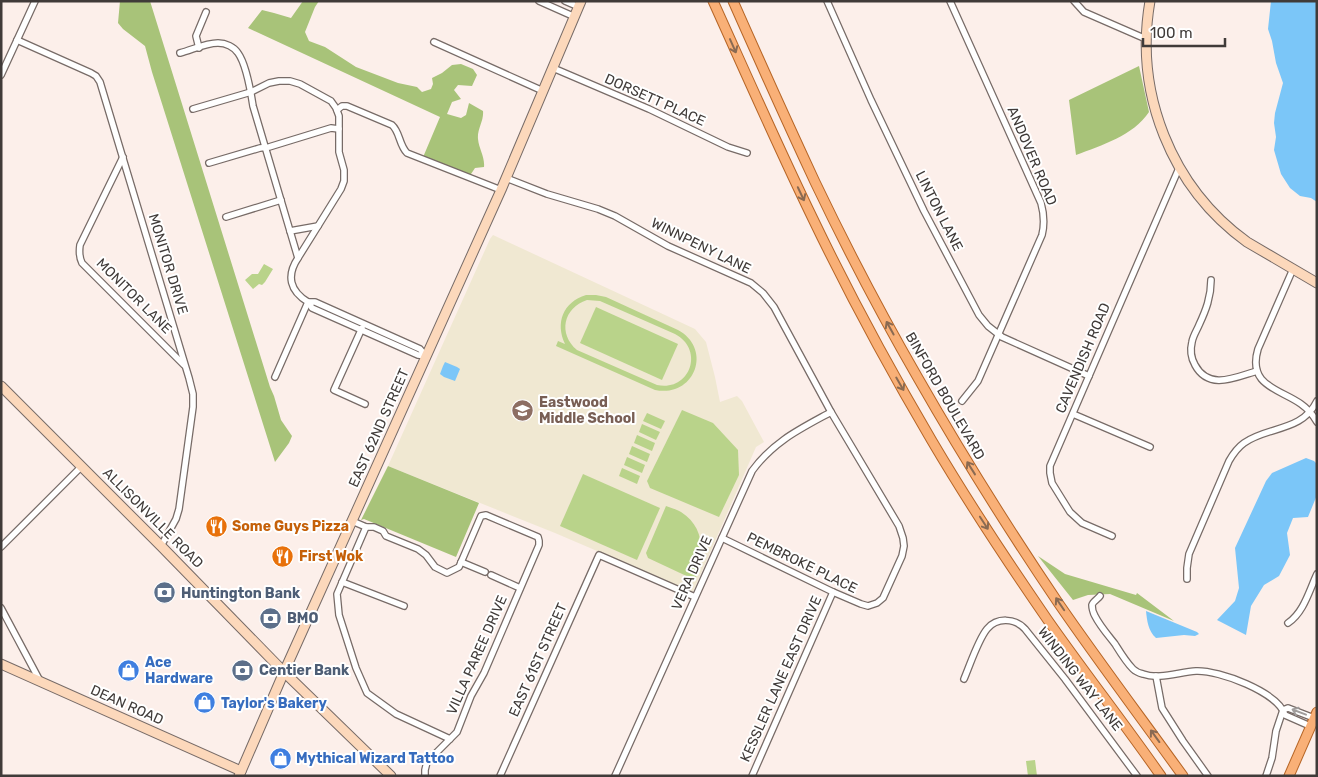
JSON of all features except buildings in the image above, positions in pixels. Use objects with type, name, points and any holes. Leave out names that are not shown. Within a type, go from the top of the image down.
[{"type":"main road","points":[[713,1],[811,216],[860,312],[912,406],[967,498],[1017,574],[1162,776]]},
{"type":"main road","name":"BINFORD BOULEVARD","points":[[733,1],[834,220],[884,318],[925,391],[971,469],[1036,569],[1088,645],[1183,776]]},
{"type":"main road","points":[[1289,776],[1314,719]]},
{"type":"street","points":[[1,75],[35,1]]},
{"type":"street","points":[[539,1],[575,17]]},
{"type":"street","points":[[565,1],[580,4]]},
{"type":"street","name":"LINTON LANE","points":[[827,1],[871,100],[924,211],[979,315],[998,334],[1089,376]]},
{"type":"street","name":"ANDOVER ROAD","points":[[950,1],[1037,194],[1044,215],[1042,235],[978,381],[962,401]]},
{"type":"street","points":[[1074,1],[1084,12],[1146,39]]},
{"type":"street","points":[[1150,1],[1146,39],[1148,76],[1153,103],[1165,140],[1179,168],[1196,193],[1226,226],[1247,242],[1317,284]]},
{"type":"street","name":"EAST 62ND STREET","points":[[240,773],[501,190],[580,4]]},
{"type":"street","points":[[199,48],[196,36],[206,12]]},
{"type":"street","name":"MONITOR DRIVE","points":[[17,40],[91,73],[101,83],[192,388],[193,407],[180,502],[176,519],[161,546]]},
{"type":"street","points":[[434,42],[543,91]]},
{"type":"street","points":[[180,53],[217,43],[233,48],[241,58],[253,106],[298,258]]},
{"type":"street","name":"DORSETT PLACE","points":[[553,68],[654,111],[747,154]]},
{"type":"street","points":[[193,109],[251,92],[275,82],[287,81],[295,83],[332,102],[337,110],[340,121],[339,152],[344,180],[341,189],[292,267],[292,283],[298,294],[308,302],[314,302],[362,327],[420,349],[426,356]]},
{"type":"street","points":[[337,110],[342,106],[347,106],[392,125],[396,128],[402,147],[407,153],[501,190]]},
{"type":"street","points":[[209,162],[331,128],[339,129]]},
{"type":"street","name":"MONITOR LANE","points":[[123,158],[80,245],[80,257],[82,263],[185,366]]},
{"type":"street","name":"CAVENDISH ROAD","points":[[1112,536],[1074,518],[1052,483],[1050,466],[1179,168]]},
{"type":"street","name":"WINNPENY LANE","points":[[506,178],[552,196],[608,212],[668,246],[746,281],[768,298],[831,412],[898,524],[903,536],[903,551],[888,588],[881,600],[872,605]]},
{"type":"street","points":[[226,217],[281,200]]},
{"type":"street","points":[[290,231],[318,226]]},
{"type":"street","points":[[1293,269],[1258,349],[1256,362],[1262,380],[1270,387],[1297,402],[1310,412],[1317,422]]},
{"type":"street","points":[[1212,280],[1208,306],[1192,343],[1191,353],[1195,365],[1206,376],[1220,380],[1230,379],[1258,370]]},
{"type":"street","points":[[275,377],[308,302]]},
{"type":"street","points":[[362,327],[334,390],[365,404]]},
{"type":"street","name":"ALLISONVILLE ROAD","points":[[1,386],[284,672],[391,776]]},
{"type":"street","points":[[1187,579],[1189,554],[1234,452],[1248,440],[1295,424],[1310,412],[1317,401]]},
{"type":"street","name":"VERA DRIVE","points":[[615,776],[752,471],[770,450],[782,440],[831,412]]},
{"type":"street","points":[[1073,414],[1150,447]]},
{"type":"street","points":[[1,547],[82,466]]},
{"type":"street","name":"VILLA PAREE DRIVE","points":[[425,776],[427,762],[457,732],[471,696],[484,672],[539,545],[538,537],[486,515],[481,516],[461,562]]},
{"type":"street","points":[[352,521],[366,527],[374,527],[383,531],[386,536],[418,549],[426,555],[435,567],[447,573],[458,567],[461,562],[520,588]]},
{"type":"street","points":[[366,527],[337,594],[339,615],[356,668],[367,693],[396,714],[450,739]]},
{"type":"street","name":"PEMBROKE PLACE","points":[[722,538],[833,592],[860,604],[872,605]]},
{"type":"street","name":"EAST 61ST STREET","points":[[500,776],[599,555],[695,597]]},
{"type":"street","points":[[1288,623],[1302,608],[1317,574]]},
{"type":"street","points":[[342,582],[404,606]]},
{"type":"street","name":"KESSLER LANE EAST DRIVE","points":[[752,776],[833,592]]},
{"type":"street","points":[[1100,596],[1092,605],[1094,615],[1133,669],[1144,675],[1156,676],[1193,671],[1212,672],[1240,681],[1254,688],[1284,710]]},
{"type":"street","points":[[1,608],[40,681]]},
{"type":"street","name":"WINDING WAY LANE","points":[[964,679],[984,634],[990,626],[1004,620],[1020,624],[1065,679],[1137,776]]},
{"type":"street","name":"DEAN ROAD","points":[[1,664],[240,773]]},
{"type":"street","points":[[1156,676],[1162,708],[1208,776]]},
{"type":"street","points":[[1284,710],[1288,708],[1314,719]]},
{"type":"street","points":[[1266,776],[1272,758],[1276,732],[1284,710]]},
{"type":"shaded area","points":[[493,235],[695,329],[706,342],[720,402],[737,396],[742,401],[764,442],[756,447],[693,592],[555,533],[388,466]]},
{"type":"green space","points":[[120,1],[150,1],[270,387],[281,420],[292,436],[275,462],[145,46],[118,23]]},
{"type":"green space","points":[[303,1],[319,1],[305,32],[309,41],[325,47],[356,67],[398,83],[417,87],[422,92],[431,89],[433,84],[432,78],[452,65],[461,64],[473,69],[477,75],[472,86],[458,85],[454,90],[461,99],[452,102],[447,114],[461,118],[466,115],[469,103],[483,111],[478,139],[484,167],[475,168],[467,180],[421,162],[440,117],[248,28],[262,10],[291,18]]},
{"type":"green space","points":[[1139,66],[1149,112],[1126,134],[1076,155],[1069,100]]},
{"type":"green space","points":[[264,264],[273,269],[262,285],[259,284],[253,289],[245,280],[252,274],[258,274]]},
{"type":"green space","points":[[586,295],[606,297],[678,330],[689,338],[695,349],[697,359],[695,370],[689,380],[680,387],[669,390],[655,390],[556,346],[558,341],[565,344],[562,336],[561,321],[567,308],[578,298]],"holes":[[[587,300],[600,301],[675,334],[684,341],[691,359],[690,368],[685,376],[678,382],[668,385],[657,385],[577,350],[567,337],[565,329],[568,315],[579,304]]]},
{"type":"green space","points":[[596,307],[678,344],[662,380],[580,343]]},
{"type":"green space","points":[[682,410],[713,423],[738,450],[739,475],[719,517],[650,488],[647,481]]},
{"type":"green space","points":[[647,413],[665,421],[661,429],[643,421]]},
{"type":"green space","points":[[642,424],[660,432],[656,440],[639,432]]},
{"type":"green space","points":[[637,435],[655,443],[652,451],[634,443]]},
{"type":"green space","points":[[632,446],[650,454],[647,462],[629,454]]},
{"type":"green space","points":[[627,457],[645,465],[642,473],[624,465]]},
{"type":"green space","points":[[388,466],[479,503],[456,557],[364,519],[361,520]]},
{"type":"green space","points":[[622,468],[640,476],[637,484],[619,476]]},
{"type":"green space","points":[[583,474],[660,508],[637,560],[560,526]]},
{"type":"green space","points":[[666,506],[679,511],[689,518],[699,534],[701,552],[695,580],[648,558],[646,553]]},
{"type":"green space","points":[[1038,556],[1065,574],[1136,595],[1137,593],[1174,621],[1110,594],[1088,595],[1073,600]]},
{"type":"green space","points":[[1035,760],[1037,776],[1028,776],[1026,761]]},
{"type":"water","points":[[1271,1],[1317,1],[1317,202],[1311,198],[1300,196],[1290,188],[1281,174],[1274,150],[1276,137],[1275,113],[1283,83],[1268,29]]},
{"type":"water","points":[[445,362],[460,369],[455,381],[440,374]]},
{"type":"water","points":[[1306,458],[1317,464],[1317,495],[1308,517],[1293,518],[1287,533],[1290,555],[1279,576],[1264,585],[1251,606],[1246,635],[1217,620],[1235,601],[1239,588],[1235,548],[1266,481],[1272,473]]},
{"type":"water","points":[[1146,611],[1199,634],[1195,636],[1184,635],[1156,638],[1147,622]]},
{"type":"place","name":"Eastwood Middle School","points":[[523,410]]},
{"type":"place","name":"Some Guys Pizza","points":[[216,526]]},
{"type":"place","name":"First Wok","points":[[283,556]]},
{"type":"place","name":"Huntington Bank","points":[[165,593]]},
{"type":"place","name":"BMO","points":[[271,618]]},
{"type":"place","name":"Ace Hardware","points":[[129,670]]},
{"type":"place","name":"Centier Bank","points":[[243,670]]},
{"type":"place","name":"Taylor's Bakery","points":[[205,703]]},
{"type":"place","name":"Mythical Wizard Tattoo","points":[[280,758]]}]
